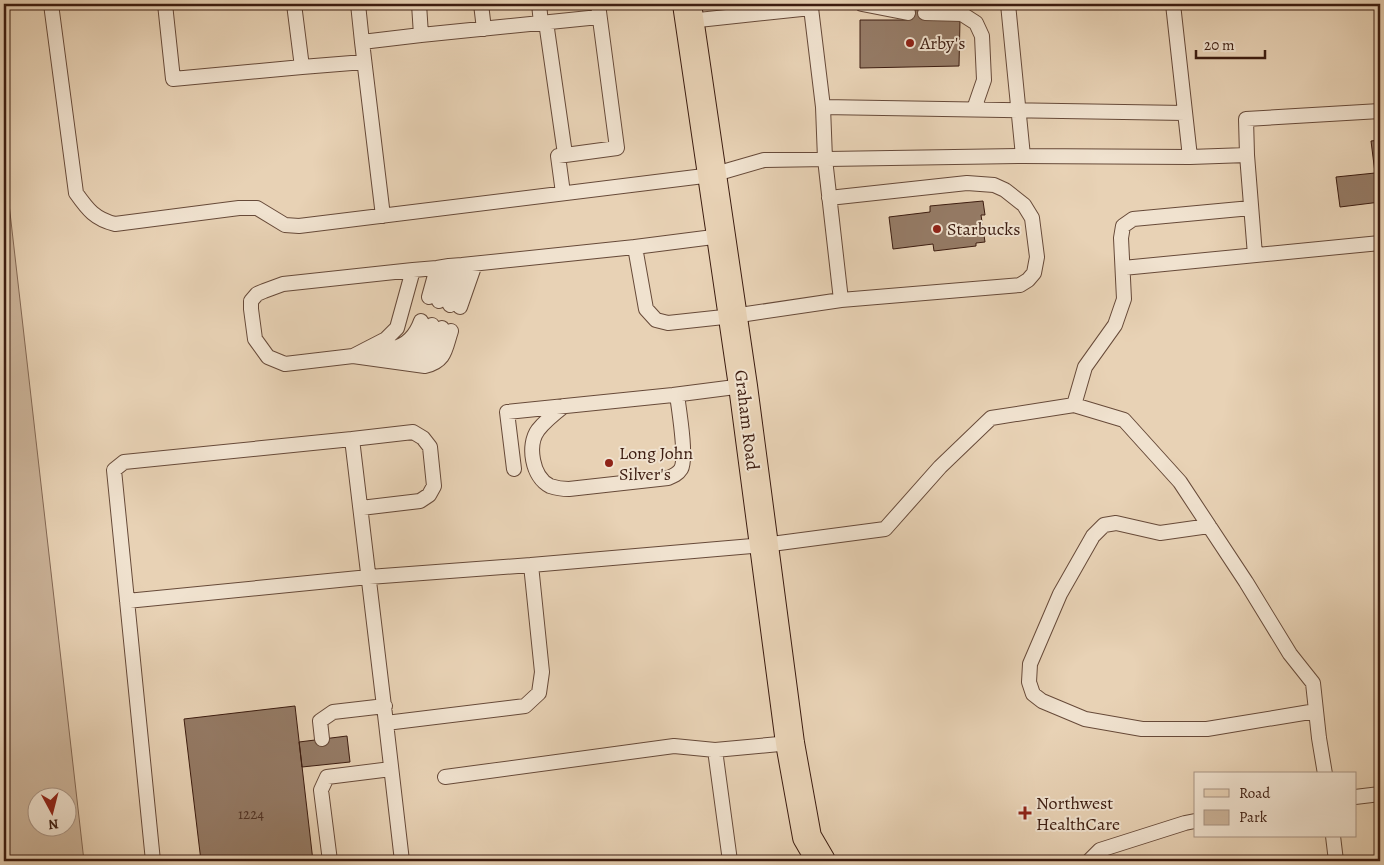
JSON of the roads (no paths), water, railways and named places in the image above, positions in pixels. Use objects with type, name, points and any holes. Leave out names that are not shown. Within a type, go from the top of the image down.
[{"type":"main road","name":"Graham Road","points":[[688,12],[743,386],[805,849],[821,861]]},
{"type":"lane","points":[[51,4],[76,193],[86,208],[101,221],[115,224],[239,208],[258,208],[285,225],[300,226],[712,174],[764,160],[1023,156],[1190,158],[1247,155]]},
{"type":"lane","points":[[165,4],[173,79],[364,62]]},
{"type":"lane","points":[[294,4],[302,67]]},
{"type":"lane","points":[[358,4],[383,216]]},
{"type":"lane","points":[[419,4],[421,35]]},
{"type":"lane","points":[[481,4],[484,29]]},
{"type":"lane","points":[[539,4],[544,23],[565,154]]},
{"type":"lane","points":[[862,4],[908,13]]},
{"type":"lane","points":[[1008,4],[1023,156]]},
{"type":"lane","points":[[1173,4],[1190,158]]},
{"type":"lane","points":[[688,12],[815,6],[825,159],[841,300]]},
{"type":"lane","points":[[362,42],[544,23],[599,10],[617,148],[558,156],[563,193]]},
{"type":"lane","points":[[925,13],[962,14],[976,23],[982,36],[984,80],[974,109]]},
{"type":"lane","points":[[822,107],[1185,113]]},
{"type":"lane","points":[[1255,255],[1246,118],[1380,111]]},
{"type":"lane","points":[[635,247],[646,309],[656,320],[668,323],[733,316],[841,300],[1020,285],[1034,273],[1037,257],[1032,218],[1024,205],[1016,197],[994,185],[967,183],[829,198]]},
{"type":"lane","points":[[1074,405],[1085,367],[1115,325],[1124,299],[1121,238],[1123,226],[1133,219],[1251,208]]},
{"type":"lane","points":[[353,356],[419,358],[427,356],[434,350],[436,326],[416,335],[400,347],[353,356],[285,364],[268,356],[255,338],[251,301],[257,294],[283,284],[635,247],[721,236]]},
{"type":"lane","points":[[1123,268],[1380,243]]},
{"type":"lane","points":[[456,266],[444,302],[456,266]]},
{"type":"lane","points":[[353,356],[386,339],[397,328],[412,270]]},
{"type":"lane","points":[[514,469],[507,412],[743,386]]},
{"type":"lane","points":[[564,406],[537,431],[533,441],[533,453],[540,478],[549,485],[569,489],[668,478],[676,474],[680,470],[684,458],[678,394]]},
{"type":"lane","points":[[127,601],[369,577],[764,545],[885,528],[940,468],[991,418],[1074,405],[1124,420],[1180,482],[1246,582],[1290,654],[1313,683],[1325,772]]},
{"type":"lane","points":[[153,861],[114,470],[124,462],[412,432],[423,438],[430,447],[434,486],[429,495],[420,501],[361,508]]},
{"type":"lane","points":[[352,439],[402,861]]},
{"type":"lane","points":[[1209,526],[1160,532],[1116,523],[1104,525],[1093,536],[1060,594],[1030,664],[1029,682],[1033,694],[1042,701],[1085,719],[1142,729],[1207,729],[1316,711]]},
{"type":"lane","points":[[386,723],[525,706],[539,693],[542,672],[531,565]]},
{"type":"lane","points":[[322,739],[320,721],[333,712],[384,706]]},
{"type":"lane","points":[[445,777],[674,746],[715,750],[790,743]]},
{"type":"lane","points":[[715,750],[730,861]]},
{"type":"lane","points":[[330,861],[321,790],[326,771],[392,769]]},
{"type":"lane","points":[[1356,797],[1380,794]]},
{"type":"lane","points":[[1089,861],[1100,850],[1194,821]]},
{"type":"lane","points":[[1333,838],[1336,861]]},
{"type":"place","name":"Arby's","points":[[910,43]]},
{"type":"place","name":"Starbucks","points":[[937,229]]},
{"type":"place","name":"Long John Silver's","points":[[609,463]]},
{"type":"place","name":"Northwest HealthCare","points":[[1025,813]]}]
